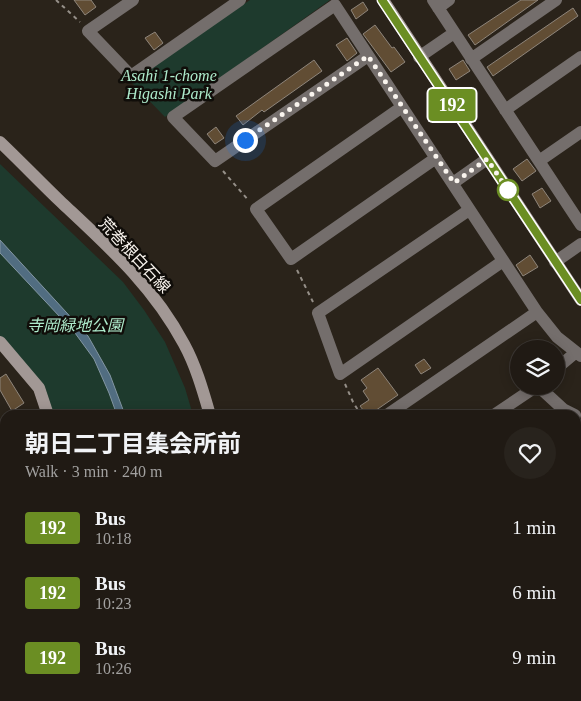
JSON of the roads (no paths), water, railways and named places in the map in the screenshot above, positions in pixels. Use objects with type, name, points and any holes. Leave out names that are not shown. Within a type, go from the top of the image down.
[{"type":"street","points":[[133,0],[88,31],[131,76],[240,0]]},
{"type":"street","points":[[382,0],[581,300]]},
{"type":"street","points":[[449,0],[435,4],[539,161],[577,209],[581,225]]},
{"type":"street","points":[[471,58],[556,0]]},
{"type":"street","points":[[368,56],[215,161],[173,117],[335,5],[454,183],[469,210],[537,312],[557,337],[578,354],[565,363]]},
{"type":"street","points":[[420,57],[454,34]]},
{"type":"street","points":[[505,110],[581,57]]},
{"type":"street","points":[[402,107],[256,209],[291,259],[436,158]]},
{"type":"street","points":[[539,161],[581,132]]},
{"type":"street","name":"荒巻根白石線","points":[[0,142],[140,279],[184,344],[201,385],[208,410]]},
{"type":"street","points":[[454,183],[487,159]]},
{"type":"street","points":[[469,210],[318,313],[340,374],[503,261]]},
{"type":"street","points":[[555,262],[581,244]]},
{"type":"street","points":[[394,410],[537,312]]},
{"type":"street","points":[[0,342],[39,388],[46,410]]},
{"type":"street","points":[[502,410],[524,395]]},
{"type":"street","points":[[548,395],[565,410]]},
{"type":"water","points":[[0,240],[88,336],[110,375],[123,410],[115,410],[94,359],[75,333],[0,253]]},
{"type":"park label","name":"Asahi 1-chome Higashi Park","points":[[169,84]]},
{"type":"park label","name":"寺岡緑地公園","points":[[75,325]]}]
